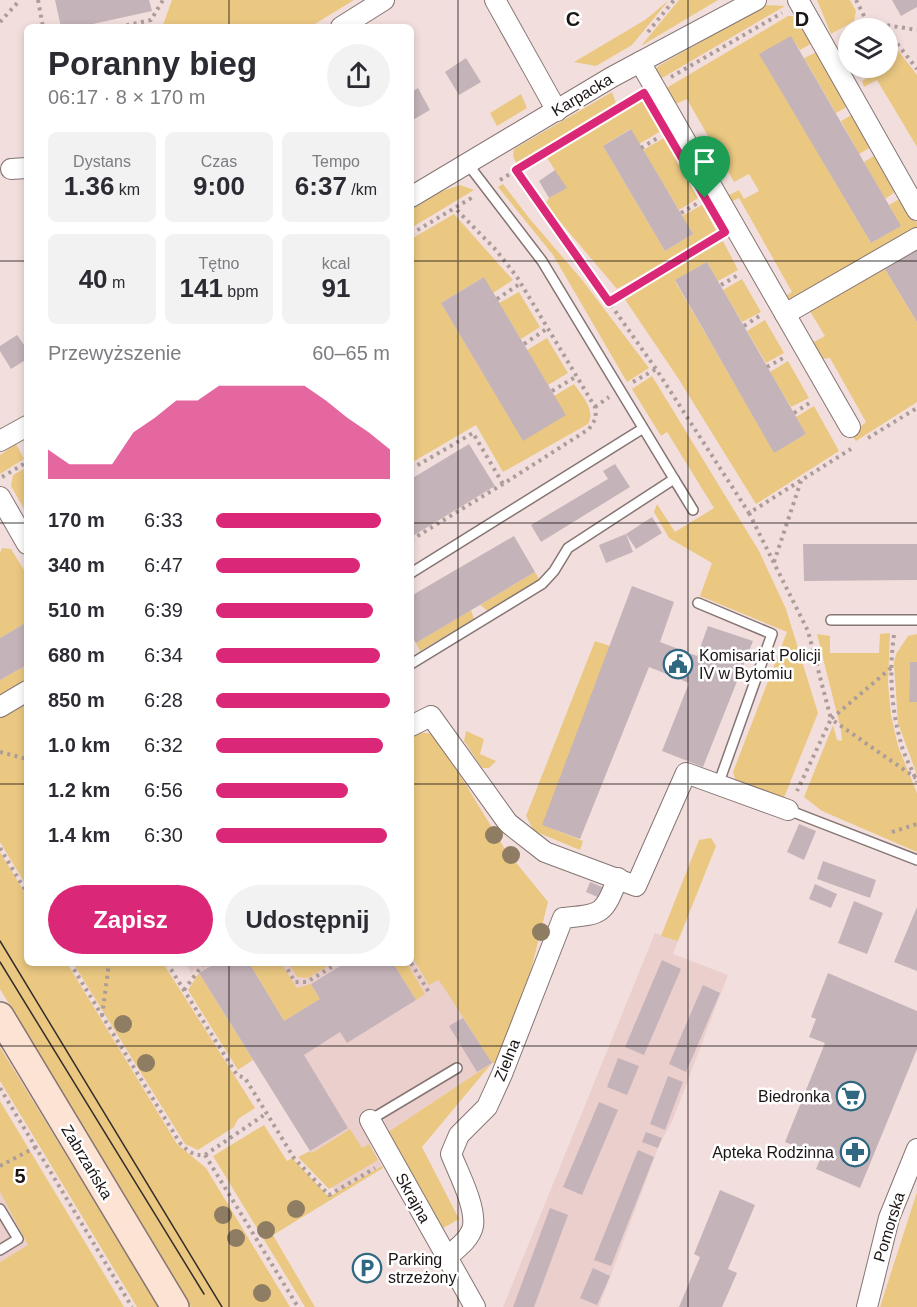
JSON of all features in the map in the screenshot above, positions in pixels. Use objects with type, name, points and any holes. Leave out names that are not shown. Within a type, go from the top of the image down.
[{"type":"main road","name":"Zabrzańska","points":[[0,1016],[175,1307]]},
{"type":"street","points":[[346,24],[384,0]]},
{"type":"street","points":[[495,0],[557,111]]},
{"type":"street","name":"Karpacka","points":[[414,195],[639,62],[756,0]]},
{"type":"street","points":[[793,3],[917,210]]},
{"type":"street","points":[[639,62],[778,312],[855,435]]},
{"type":"street","points":[[778,312],[917,237]]},
{"type":"street","points":[[0,441],[24,428]]},
{"type":"street","points":[[0,496],[6,520],[24,541]]},
{"type":"street","points":[[0,707],[24,693]]},
{"type":"street","points":[[414,724],[431,716],[508,823],[545,852],[636,886],[686,773],[788,810]]},
{"type":"street","name":"Zielna","points":[[446,1258],[464,1242],[473,1226],[471,1206],[451,1154],[459,1135],[487,1107],[563,918],[594,915],[606,906],[618,878]]},
{"type":"street","name":"Skrajna","points":[[369,1120],[475,1307]]},
{"type":"street","name":"Pomorska","points":[[867,1307],[889,1218],[917,1149]]},
{"type":"lane","points":[[467,163],[542,261],[693,510]]},
{"type":"lane","points":[[414,571],[642,429]]},
{"type":"lane","points":[[414,662],[542,584],[554,571],[568,548],[674,479]]},
{"type":"lane","points":[[698,603],[772,633],[718,785]]},
{"type":"lane","points":[[831,620],[917,620]]},
{"type":"lane","points":[[788,810],[917,860]]},
{"type":"lane","points":[[369,1120],[457,1068]]},
{"type":"lane","points":[[0,1209],[18,1239],[0,1250]]},
{"type":"path","points":[[0,22],[21,0]]},
{"type":"path","points":[[38,0],[42,24]]},
{"type":"path","points":[[133,24],[151,20],[163,0]]},
{"type":"path","points":[[856,0],[865,18]]},
{"type":"path","points":[[414,232],[654,87],[783,13],[793,3]]},
{"type":"path","points":[[898,29],[917,30]]},
{"type":"path","points":[[898,45],[917,69]]},
{"type":"path","points":[[642,148],[666,132]]},
{"type":"path","points":[[516,170],[656,369],[749,513],[808,631],[831,719],[916,780]]},
{"type":"path","points":[[681,213],[705,198]]},
{"type":"path","points":[[414,538],[589,429],[596,418],[595,407],[521,284],[496,250],[455,208]]},
{"type":"path","points":[[609,302],[725,232]]},
{"type":"path","points":[[721,285],[747,269]]},
{"type":"path","points":[[497,299],[521,284]]},
{"type":"path","points":[[744,326],[778,312]]},
{"type":"path","points":[[524,344],[548,328]]},
{"type":"path","points":[[768,367],[794,351]]},
{"type":"path","points":[[552,391],[577,376]]},
{"type":"path","points":[[794,413],[812,401]]},
{"type":"path","points":[[855,435],[917,408]]},
{"type":"path","points":[[414,467],[473,433],[504,484]]},
{"type":"path","points":[[749,513],[851,448]]},
{"type":"path","points":[[0,478],[24,464]]},
{"type":"path","points":[[774,563],[802,480]]},
{"type":"path","points":[[896,620],[891,654],[894,714],[901,745],[916,780]]},
{"type":"path","points":[[788,810],[831,719],[891,668]]},
{"type":"path","points":[[0,752],[24,758]]},
{"type":"path","points":[[0,848],[24,888]]},
{"type":"path","points":[[72,966],[180,1143],[193,1154],[205,1155],[267,1113]]},
{"type":"path","points":[[102,1017],[109,966]]},
{"type":"path","points":[[169,966],[237,1075],[245,1078],[294,1158],[329,1194],[390,1158]]},
{"type":"path","points":[[184,990],[202,966]]},
{"type":"path","points":[[286,966],[295,981],[307,982],[333,966]]},
{"type":"path","points":[[413,966],[430,994]]},
{"type":"path","points":[[0,1088],[132,1307]]},
{"type":"path","points":[[0,1166],[36,1147]]},
{"type":"path","points":[[205,1155],[298,1307]]},
{"type":"shaded area","points":[[172,0],[354,0],[315,24],[163,24]]},
{"type":"shaded area","points":[[669,0],[632,45],[596,66],[574,62],[645,20]]},
{"type":"shaded area","points":[[679,0],[718,0],[641,46]]},
{"type":"shaded area","points":[[817,0],[850,0],[856,11],[855,18],[838,18],[838,30],[831,34]]},
{"type":"shaded area","points":[[766,5],[785,6],[657,81],[655,69],[660,65]]},
{"type":"shaded area","points":[[788,16],[796,16],[814,42],[800,50],[791,37],[760,54],[871,243],[900,226],[889,205],[903,197],[917,223],[917,230],[792,302],[780,299],[792,292],[739,198],[725,205],[721,199],[739,190],[744,199],[759,191],[749,174],[734,182],[687,99],[671,106],[663,90]]},
{"type":"shaded area","points":[[898,50],[917,75],[917,147],[877,80],[864,87],[862,81],[867,78],[898,78]]},
{"type":"shaded area","points":[[819,51],[850,105],[836,113],[804,58]]},
{"type":"shaded area","points":[[612,92],[617,106],[517,165],[513,156],[514,149]]},
{"type":"shaded area","points":[[521,94],[527,108],[497,126],[490,113]]},
{"type":"shaded area","points":[[642,99],[661,131],[639,144],[630,129],[603,146],[665,251],[693,234],[682,216],[702,205],[717,232],[617,289],[545,204],[549,198],[566,188],[546,156]]},
{"type":"shaded area","points":[[855,113],[873,146],[859,154],[841,121]]},
{"type":"shaded area","points":[[664,138],[698,198],[679,210],[643,150]]},
{"type":"shaded area","points":[[877,154],[898,190],[885,199],[864,162]]},
{"type":"shaded area","points":[[503,184],[583,281],[649,368],[627,382],[553,255],[498,187]]},
{"type":"shaded area","points":[[460,185],[474,190],[414,226],[414,207],[440,192]]},
{"type":"shaded area","points":[[454,214],[513,280],[493,293],[484,277],[441,303],[523,440],[554,396],[574,384],[589,408],[588,424],[503,472],[476,425],[414,461],[414,237]]},
{"type":"shaded area","points":[[723,241],[738,270],[718,281],[707,262],[675,281],[774,452],[806,434],[796,417],[814,406],[839,451],[756,504],[678,378],[624,298]]},
{"type":"shaded area","points":[[917,244],[917,250],[885,269],[917,322],[917,402],[856,441],[851,435],[866,422],[830,358],[815,360],[812,343],[825,336],[808,308]]},
{"type":"shaded area","points":[[742,279],[761,312],[742,322],[723,290]]},
{"type":"shaded area","points":[[519,292],[540,327],[521,339],[499,303]]},
{"type":"shaded area","points":[[765,320],[784,353],[766,363],[747,331]]},
{"type":"shaded area","points":[[547,338],[568,373],[548,385],[527,350]]},
{"type":"shaded area","points":[[788,361],[809,398],[791,407],[770,372]]},
{"type":"shaded area","points":[[652,376],[759,551],[786,609],[818,713],[783,800],[736,782],[733,772],[787,632],[700,596],[712,563],[669,538],[654,512],[657,504],[675,532],[714,508],[667,432],[661,436],[632,389]]},
{"type":"shaded area","points":[[16,444],[24,459],[0,474],[0,455]]},
{"type":"shaded area","points":[[24,469],[24,509],[11,486],[13,475]]},
{"type":"shaded area","points":[[2,548],[11,549],[24,570],[24,624],[0,638],[0,553]]},
{"type":"shaded area","points":[[535,572],[540,581],[488,611],[480,605]]},
{"type":"shaded area","points":[[471,610],[474,619],[420,651],[416,643]]},
{"type":"shaded area","points":[[890,633],[888,684],[891,715],[898,746],[917,793],[917,852],[822,811],[804,797],[833,725],[837,740],[842,741],[817,634],[830,636],[830,653],[879,653],[880,634]]},
{"type":"shaded area","points":[[917,634],[917,662],[910,663],[909,702],[917,702],[917,775],[898,723],[894,663],[896,654],[908,636]]},
{"type":"shaded area","points":[[595,641],[610,646],[543,825],[583,841],[580,850],[534,831],[526,816]]},
{"type":"shaded area","points":[[24,667],[24,687],[0,699],[0,680]]},
{"type":"shaded area","points":[[24,702],[24,882],[0,842],[0,715]]},
{"type":"shaded area","points":[[466,731],[484,739],[480,754],[496,761],[489,768],[482,768],[464,741]]},
{"type":"shaded area","points":[[414,733],[435,734],[505,849],[548,902],[528,982],[497,1063],[492,1063],[443,986],[438,980],[429,985],[414,960]]},
{"type":"shaded area","points":[[414,739],[548,902],[492,1063],[370,1144],[383,1168],[337,1195],[197,968],[191,973],[187,966],[414,966]]},
{"type":"shaded area","points":[[711,838],[716,846],[678,941],[661,936],[699,840]]},
{"type":"shaded area","points":[[0,852],[24,891],[24,966],[69,966],[177,1144],[206,1168],[290,1307],[191,1307],[0,989]]},
{"type":"shaded area","points":[[655,933],[678,941],[673,954],[728,975],[672,1122],[660,1143],[599,1307],[503,1307]]},
{"type":"shaded area","points":[[75,966],[165,966],[255,1108],[238,1119],[234,1127],[198,1150],[185,1144]]},
{"type":"shaded area","points":[[251,966],[283,966],[297,988],[311,984],[320,999],[284,1021]]},
{"type":"shaded area","points":[[290,966],[328,966],[308,978],[297,977]]},
{"type":"shaded area","points":[[395,966],[409,966],[425,994],[416,1000]]},
{"type":"shaded area","points":[[199,973],[253,1060],[238,1070],[188,990]]},
{"type":"shaded area","points":[[0,1047],[159,1307],[137,1307],[0,1081]]},
{"type":"shaded area","points":[[492,1063],[422,1147],[459,1219],[440,1230],[385,1134]]},
{"type":"shaded area","points":[[0,1101],[124,1307],[0,1307],[0,1262],[28,1245],[0,1192]]},
{"type":"shaded area","points":[[264,1125],[287,1161],[292,1158],[329,1197],[382,1166],[383,1168],[273,1235],[315,1307],[305,1307],[213,1156]]},
{"type":"shaded area","points":[[350,1129],[362,1148],[369,1144],[378,1160],[329,1189],[298,1157],[310,1151],[312,1153]]},
{"type":"shaded area","points":[[0,1192],[28,1245],[0,1262]]},
{"type":"shaded area","points":[[917,1192],[917,1307],[880,1307]]},
{"type":"building","points":[[55,0],[149,0],[152,11],[93,24],[60,24]]},
{"type":"building","points":[[892,0],[917,0],[917,7],[901,16]]},
{"type":"building","points":[[791,36],[901,226],[871,243],[759,54]]},
{"type":"building","points":[[466,58],[481,82],[459,95],[445,72]]},
{"type":"building","points":[[418,88],[430,110],[414,119],[414,90]]},
{"type":"building","points":[[631,129],[693,234],[665,251],[603,146]]},
{"type":"building","points":[[555,170],[567,188],[549,198],[539,181]]},
{"type":"building","points":[[917,250],[917,322],[885,269]]},
{"type":"building","points":[[707,262],[806,434],[774,453],[675,280]]},
{"type":"building","points":[[484,277],[566,415],[523,441],[441,303]]},
{"type":"building","points":[[17,335],[24,345],[24,361],[11,369],[0,351],[0,346]]},
{"type":"building","points":[[469,444],[495,486],[414,535],[414,477]]},
{"type":"building","points":[[615,464],[630,487],[541,542],[531,525],[608,479],[603,471]]},
{"type":"building","points":[[652,517],[662,533],[636,549],[626,534]]},
{"type":"building","points":[[626,534],[633,552],[606,563],[599,545]]},
{"type":"building","points":[[514,536],[535,572],[416,643],[414,640],[414,594]]},
{"type":"building","points":[[803,544],[917,544],[917,580],[804,581]]},
{"type":"building","points":[[632,586],[674,602],[660,642],[697,656],[708,626],[753,641],[703,767],[662,751],[689,683],[649,667],[580,839],[542,825]]},
{"type":"building","points":[[24,624],[24,667],[0,680],[0,638]]},
{"type":"building","points":[[910,662],[917,662],[917,702],[909,702]]},
{"type":"building","points":[[799,824],[816,831],[804,860],[787,852]]},
{"type":"building","points":[[823,861],[876,880],[870,898],[817,879]]},
{"type":"building","points":[[590,882],[607,889],[602,899],[586,892]]},
{"type":"building","points":[[815,884],[837,894],[831,908],[809,899]]},
{"type":"building","points":[[854,901],[883,913],[867,954],[838,943]]},
{"type":"building","points":[[917,907],[917,971],[894,962]]},
{"type":"building","points":[[662,960],[681,969],[644,1055],[625,1047]]},
{"type":"building","points":[[211,966],[251,966],[284,1021],[320,999],[311,984],[340,966],[395,966],[416,1000],[347,1043],[340,1032],[304,1055],[348,1128],[310,1151],[199,973]]},
{"type":"building","name":"Biedronka","points":[[828,973],[917,1011],[917,1049],[860,1188],[816,1169],[821,1157],[785,1142],[825,1043],[809,1037],[816,1019],[811,1017]]},
{"type":"building","points":[[703,985],[720,993],[686,1072],[669,1064]]},
{"type":"building","points":[[463,1018],[492,1063],[477,1072],[449,1026]]},
{"type":"building","points":[[618,1058],[639,1066],[627,1095],[607,1087]]},
{"type":"building","points":[[668,1076],[683,1082],[665,1130],[650,1124]]},
{"type":"building","points":[[599,1102],[618,1110],[582,1195],[563,1187]]},
{"type":"building","points":[[646,1132],[662,1138],[658,1148],[642,1142]]},
{"type":"building","points":[[638,1150],[654,1157],[611,1266],[594,1260]]},
{"type":"building","points":[[720,1190],[755,1205],[728,1269],[737,1273],[722,1307],[679,1307],[700,1257],[694,1254]]},
{"type":"building","points":[[550,1208],[568,1215],[534,1307],[513,1307]]},
{"type":"building","points":[[593,1268],[610,1276],[597,1305],[580,1298]]},
{"type":"tram line","points":[[0,941],[222,1307]]},
{"type":"tram line","points":[[0,962],[204,1294]]},
{"type":"place","name":"Komisariat Policji IV w Bytomiu","points":[[678,664]]},
{"type":"place","name":"Biedronka","points":[[851,1096]]},
{"type":"place","name":"Apteka Rodzinna","points":[[855,1152]]},
{"type":"place","name":"Parking strzeżony","points":[[367,1268]]},
{"type":"route","points":[[644,93],[705,198],[725,232],[609,302],[516,170],[644,93]]}]
